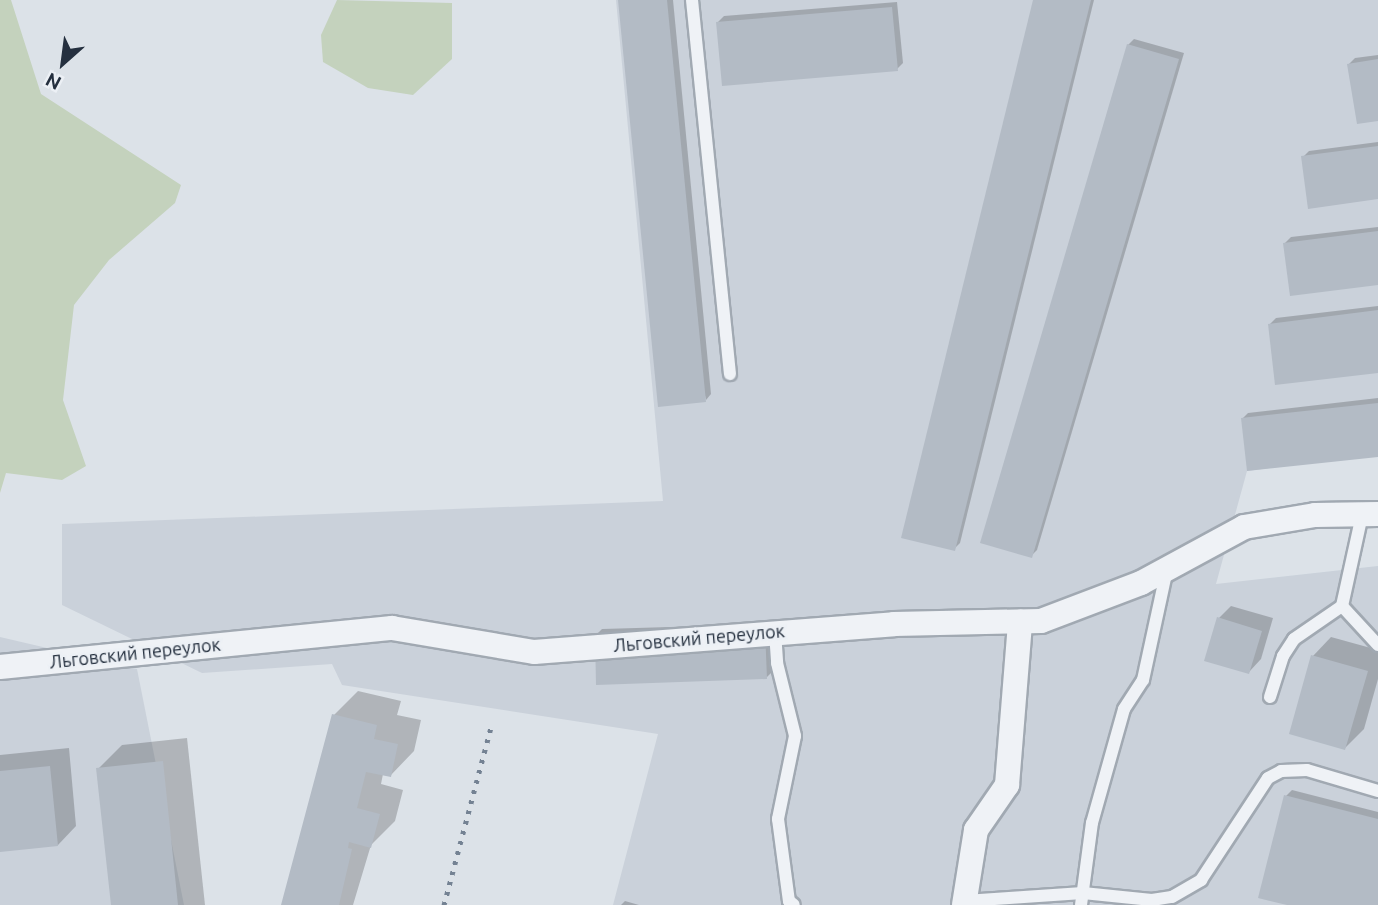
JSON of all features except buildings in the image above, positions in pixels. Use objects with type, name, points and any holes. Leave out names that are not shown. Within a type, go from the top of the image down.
[{"type":"street","name":"Льговский переулок","points":[[0,667],[391,628],[534,652],[775,632],[1041,621],[1116,593],[1244,527],[1301,516],[1370,514]]},
{"type":"street","points":[[965,903],[976,830],[1007,785],[1020,622]]},
{"type":"lane","points":[[692,0],[730,374]]},
{"type":"lane","points":[[1270,697],[1288,647],[1302,631],[1342,606],[1370,514]]},
{"type":"lane","points":[[1082,899],[1092,823],[1124,709],[1143,680],[1168,566]]},
{"type":"lane","points":[[1342,606],[1378,645]]},
{"type":"lane","points":[[775,632],[777,663],[795,736],[778,819],[789,901],[794,905]]},
{"type":"lane","points":[[965,903],[1082,899],[1152,900],[1188,890],[1201,880],[1268,778],[1281,771],[1307,770],[1378,791]]},
{"type":"shaded area","points":[[616,0],[1378,0],[1378,454],[1247,471],[1216,584],[1378,566],[1378,905],[613,905],[658,734],[342,685],[332,664],[202,673],[62,605],[62,524],[663,501]]},
{"type":"shaded area","points":[[0,637],[137,669],[184,905],[0,905]]},
{"type":"green space","points":[[0,0],[11,0],[41,94],[181,185],[175,203],[109,260],[74,305],[63,400],[86,466],[62,480],[6,473],[0,493]]},
{"type":"green space","points":[[337,0],[452,3],[452,59],[413,95],[368,88],[323,62],[321,35]]},
{"type":"railway","points":[[444,905],[491,727]]}]
